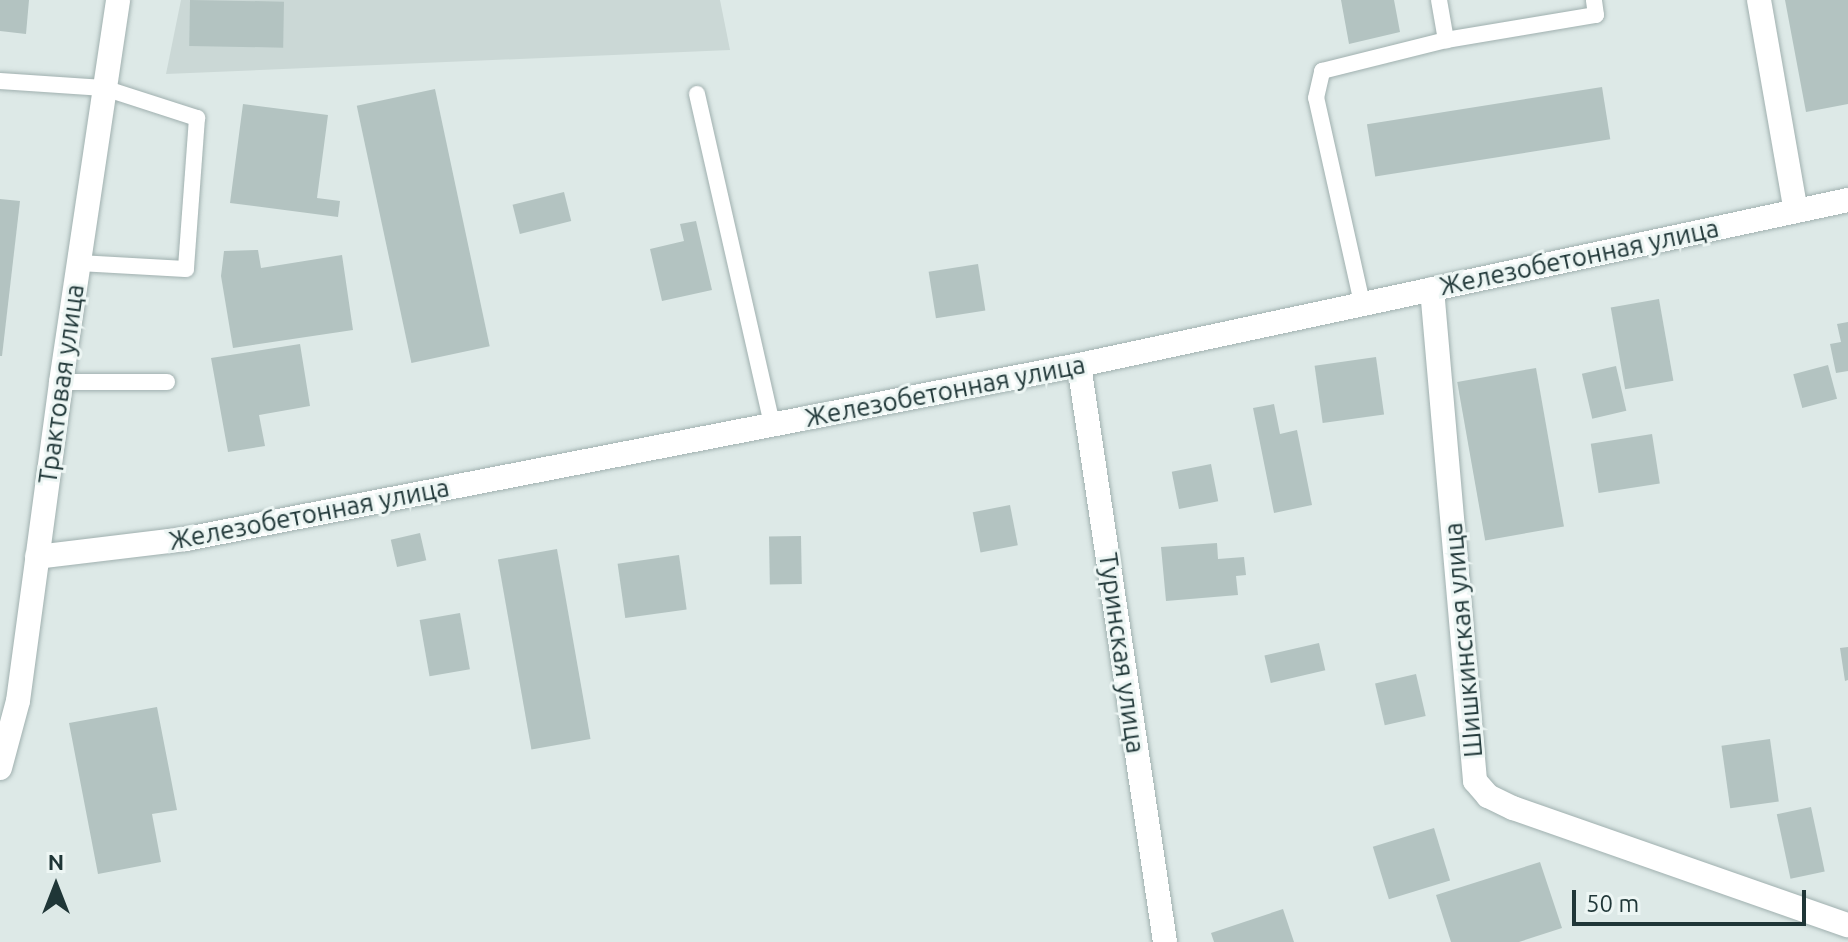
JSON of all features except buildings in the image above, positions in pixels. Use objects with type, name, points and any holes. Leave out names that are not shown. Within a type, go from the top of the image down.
[{"type":"street","name":"Трактовая улица","points":[[0,768],[18,701],[61,382],[118,0]]},
{"type":"street","points":[[1759,0],[1796,211]]},
{"type":"street","name":"Железобетонная улица","points":[[37,557],[186,539],[1079,365],[1848,200]]},
{"type":"street","name":"Шишкинская улица","points":[[1432,289],[1475,781],[1488,796],[1513,808],[1848,925]]},
{"type":"street","name":"Туринская улица","points":[[1079,365],[1165,942]]},
{"type":"lane","points":[[1439,0],[1446,40]]},
{"type":"lane","points":[[1362,303],[1316,98],[1322,71],[1446,40],[1596,15],[1594,0]]},
{"type":"lane","points":[[0,81],[104,88],[197,118],[186,269],[78,263]]},
{"type":"lane","points":[[697,94],[772,425]]},
{"type":"lane","points":[[61,382],[167,382]]},
{"type":"shaded area","points":[[181,0],[720,0],[730,50],[166,74]]}]
